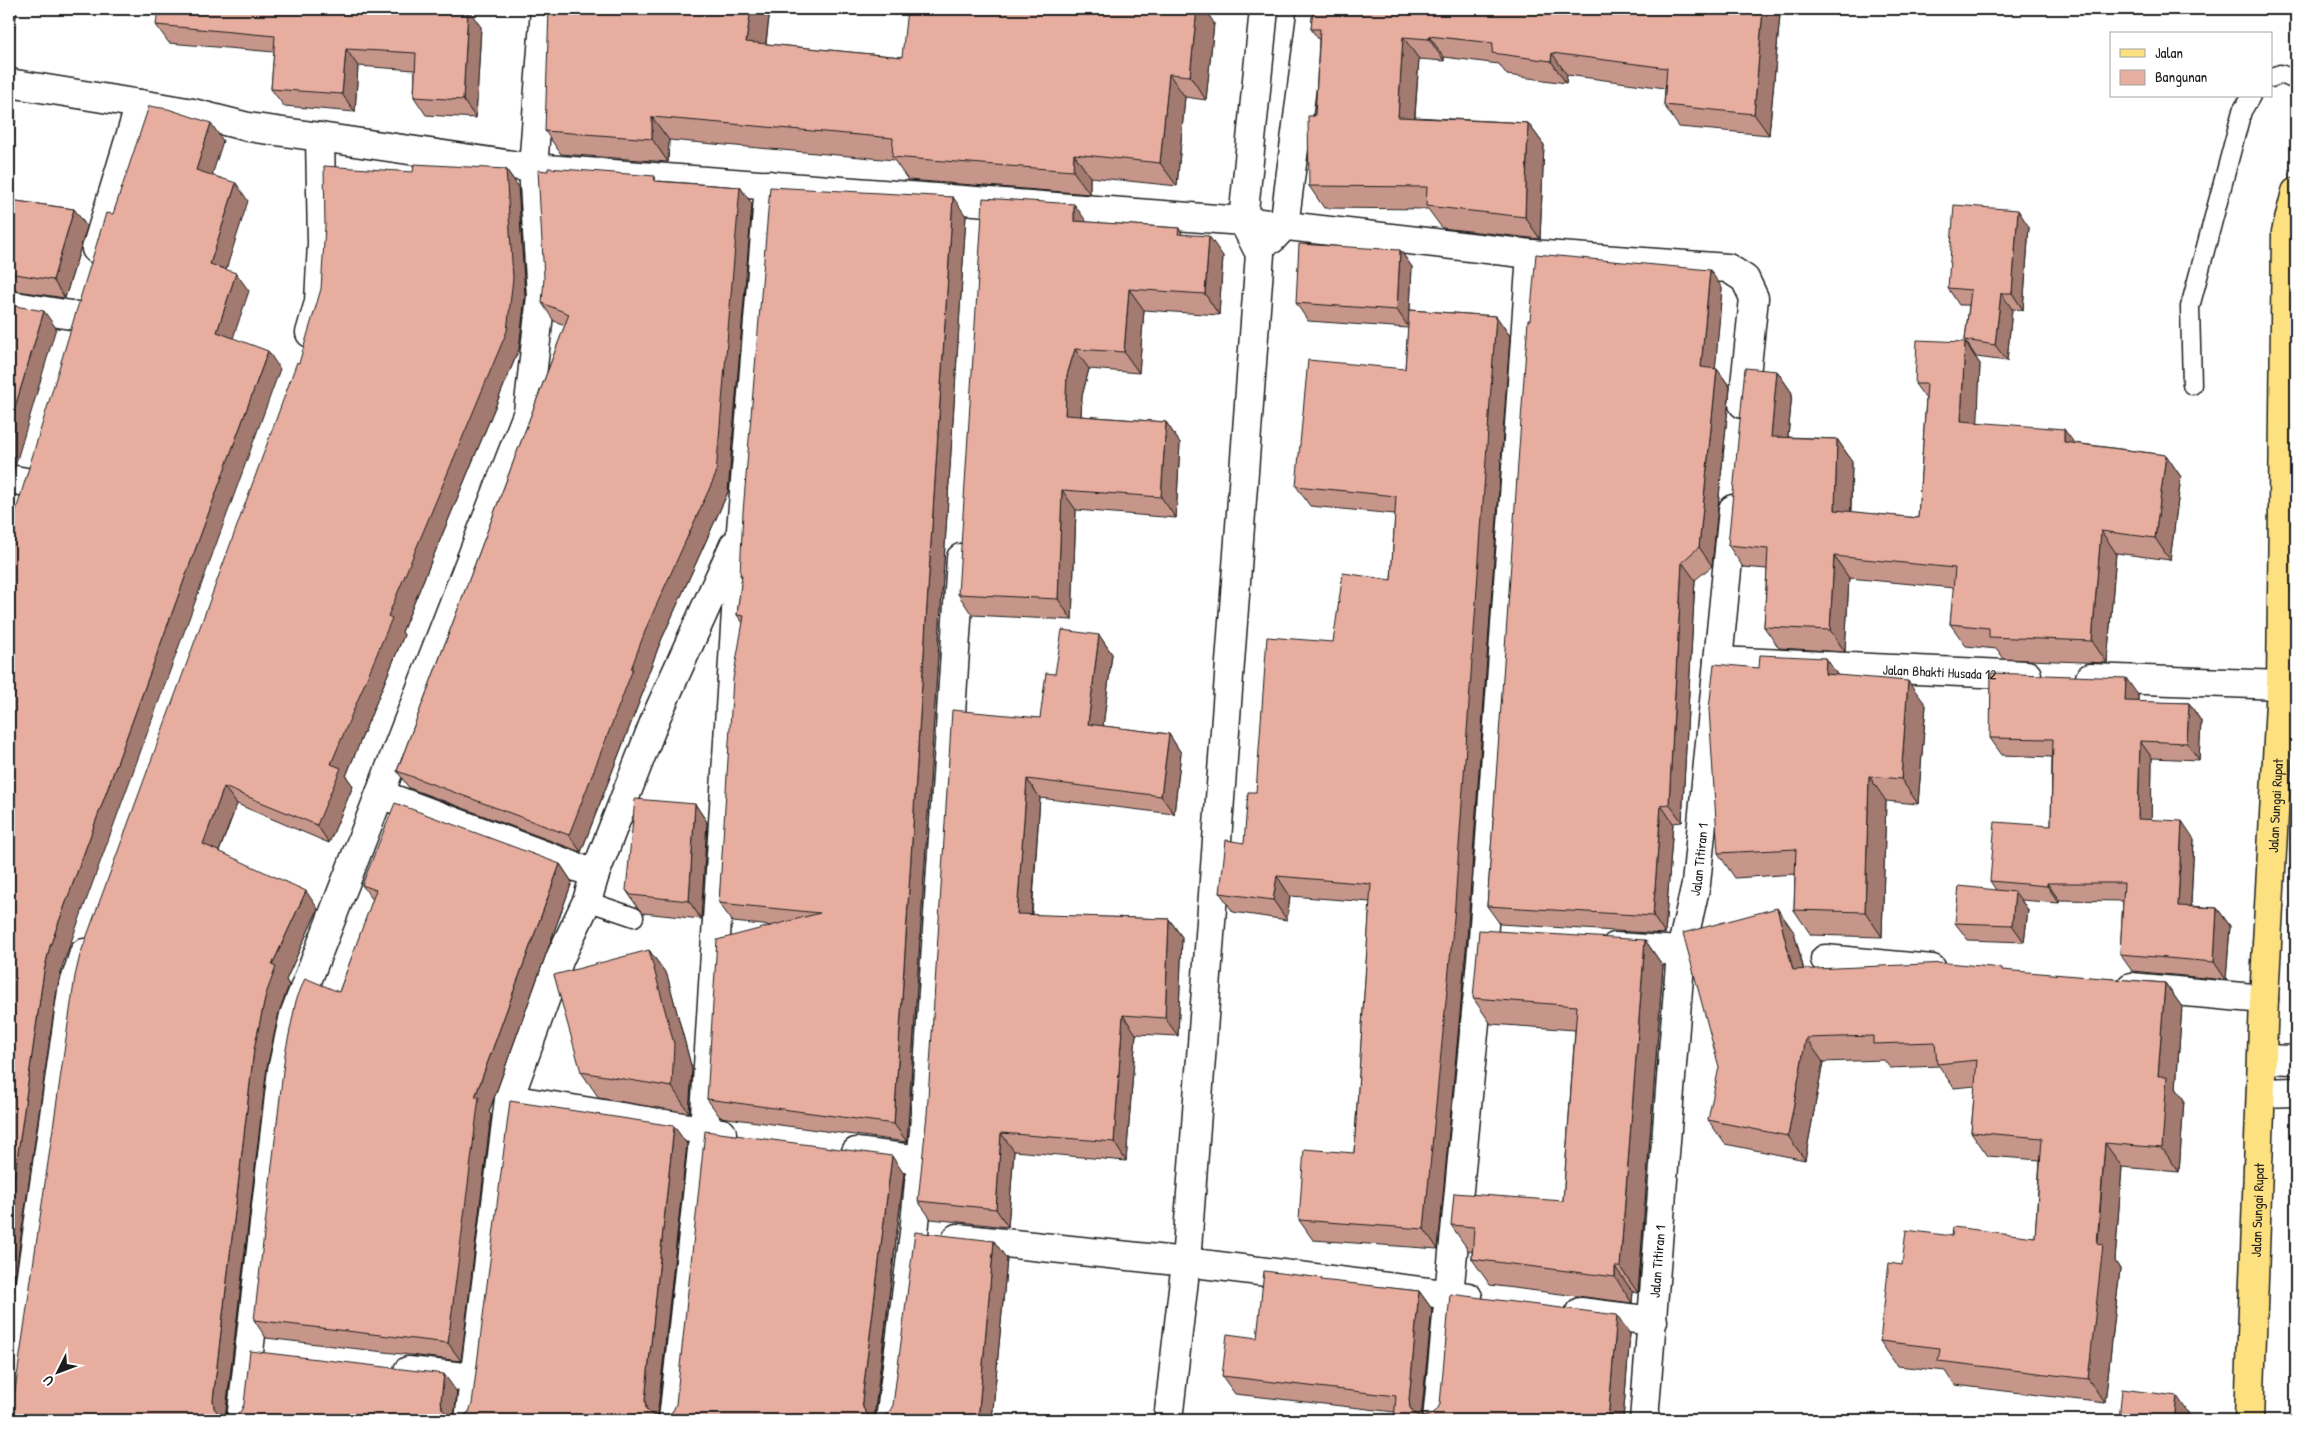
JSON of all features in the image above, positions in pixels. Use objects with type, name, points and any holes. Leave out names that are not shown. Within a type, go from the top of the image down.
[{"type":"main road","name":"Jalan Sungai Rupat","points":[[2249,1420],[2264,999],[2281,685],[2286,232],[2296,192]]},
{"type":"street","points":[[241,1420],[282,1070],[294,1015],[528,412],[541,296],[533,168],[545,9]]},
{"type":"street","points":[[1168,1420],[1186,1262],[1260,254],[1242,221],[1264,9]]},
{"type":"street","points":[[1260,254],[1284,226],[1312,9]]},
{"type":"street","points":[[9,83],[192,113],[248,127],[533,168],[983,200],[1242,221],[1531,254],[1728,268],[1745,279],[1754,298],[1741,425]]},
{"type":"street","points":[[68,344],[140,104]]},
{"type":"street","points":[[300,361],[319,302],[322,243],[320,138]]},
{"type":"street","points":[[673,1420],[704,1131],[741,530],[769,185]]},
{"type":"street","points":[[982,230],[983,200]]},
{"type":"street","points":[[1438,1420],[1483,939],[1531,254]]},
{"type":"street","points":[[9,305],[77,316]]},
{"type":"street","points":[[18,510],[17,481],[35,454]]},
{"type":"street","name":"Jalan Titiran 1","points":[[1644,1420],[1681,951],[1696,884],[1736,484]]},
{"type":"street","points":[[469,1420],[509,1099],[560,958],[587,901],[595,874],[657,716],[741,530]]},
{"type":"street","points":[[890,1420],[914,1233],[924,1131],[962,537]]},
{"type":"street","name":"Jalan Bhakti Husada 12","points":[[1718,661],[2281,685]]},
{"type":"street","points":[[380,794],[595,874]]},
{"type":"street","points":[[10,1420],[72,992],[92,930]]},
{"type":"street","points":[[1483,939],[1513,941]]},
{"type":"street","points":[[1592,945],[1681,951]]},
{"type":"street","points":[[1825,959],[1962,972]]},
{"type":"street","points":[[2108,985],[2264,999]]},
{"type":"street","points":[[2263,1059],[2296,1060]]},
{"type":"street","points":[[2262,1093],[2296,1092]]},
{"type":"street","points":[[509,1099],[744,1136]]},
{"type":"street","points":[[832,1148],[921,1160]]},
{"type":"street","points":[[914,1233],[1186,1262],[1489,1300]]},
{"type":"street","points":[[1556,1309],[1653,1321]]},
{"type":"street","points":[[249,1352],[278,1355]]},
{"type":"street","points":[[386,1368],[474,1378]]},
{"type":"lane","points":[[2272,78],[2280,74],[2296,80]]},
{"type":"lane","points":[[2192,385],[2190,307],[2242,111],[2250,98]]},
{"type":"lane","points":[[587,901],[634,917]]},
{"type":"building","points":[[158,9],[468,9],[463,100],[414,97],[416,53],[346,49],[342,94],[271,89],[275,36],[156,25]]},
{"type":"building","points":[[549,9],[751,9],[746,42],[902,57],[907,9],[1197,9],[1190,76],[1169,74],[1160,163],[1074,154],[1073,171],[892,157],[893,138],[652,117],[652,139],[545,131]]},
{"type":"building","points":[[1313,9],[1763,9],[1754,114],[1664,105],[1667,68],[1552,53],[1551,61],[1492,53],[1493,43],[1429,36],[1429,39],[1403,37],[1398,117],[1528,123],[1525,217],[1426,206],[1427,187],[1309,186],[1308,116],[1315,116],[1320,29],[1311,29]]},
{"type":"building","points":[[149,106],[168,109],[211,123],[196,170],[236,183],[210,264],[236,273],[217,332],[268,351],[50,946],[44,971],[9,1215],[9,531],[106,213],[113,214]]},
{"type":"building","points":[[414,164],[506,169],[513,278],[507,331],[388,616],[392,618],[331,764],[341,768],[317,825],[224,787],[203,844],[306,891],[272,965],[276,967],[266,994],[254,1049],[213,1400],[214,1408],[226,1418],[234,1417],[241,1411],[244,1404],[250,1351],[444,1374],[441,1400],[442,1409],[454,1418],[462,1417],[469,1412],[472,1404],[510,1101],[674,1126],[645,1400],[646,1409],[651,1414],[658,1418],[667,1416],[673,1411],[676,1404],[705,1131],[892,1156],[862,1400],[863,1408],[868,1415],[876,1418],[884,1416],[893,1405],[915,1232],[994,1241],[978,1420],[9,1420],[9,1413],[13,1404],[75,976],[80,955],[297,362],[299,363],[321,289],[325,226],[324,166],[413,172]]},
{"type":"building","points":[[548,168],[655,176],[654,181],[740,187],[716,474],[647,626],[631,669],[633,669],[569,835],[397,771],[569,314],[542,303],[544,278],[538,170],[548,171]]},
{"type":"building","points":[[770,187],[953,197],[894,1124],[707,1099],[717,940],[820,913],[719,903],[733,679],[744,616],[737,615],[742,575],[740,575],[743,512]]},
{"type":"building","points":[[983,198],[1074,204],[1074,221],[1179,228],[1178,234],[1209,236],[1205,294],[1129,289],[1124,352],[1075,349],[1067,375],[1065,415],[1166,422],[1161,497],[1062,490],[1058,599],[958,594]]},
{"type":"building","points":[[9,200],[74,209],[53,280],[9,273]]},
{"type":"building","points":[[1954,205],[2018,210],[2012,293],[2001,293],[1995,345],[1965,340],[1971,290],[1948,288]]},
{"type":"building","points":[[1299,244],[1400,250],[1397,310],[1296,303]]},
{"type":"building","points":[[1536,254],[1710,270],[1701,367],[1717,369],[1699,547],[1682,562],[1669,804],[1661,805],[1653,916],[1487,906],[1528,320],[1530,320]]},
{"type":"building","points":[[9,305],[44,311],[9,427]]},
{"type":"building","points":[[1409,310],[1496,316],[1454,918],[1424,1229],[1299,1220],[1304,1149],[1354,1153],[1371,884],[1277,876],[1273,900],[1220,893],[1226,840],[1244,843],[1248,792],[1256,792],[1267,637],[1333,642],[1343,573],[1391,580],[1396,496],[1296,486],[1308,360],[1405,369]]},
{"type":"building","points":[[1917,340],[1965,342],[1961,421],[2064,429],[2064,442],[2166,455],[2155,538],[2101,531],[2092,641],[1989,637],[1989,628],[1950,624],[1955,568],[1834,556],[1830,630],[1764,627],[1768,549],[1728,545],[1745,368],[1777,371],[1771,437],[1837,439],[1835,510],[1918,518],[1927,384],[1915,384]]},
{"type":"building","points":[[1062,630],[1099,635],[1088,724],[1169,734],[1161,796],[1027,779],[1017,914],[1169,919],[1165,1018],[1123,1015],[1114,1142],[1001,1133],[996,1209],[918,1201],[927,1114],[952,710],[1040,718],[1046,673],[1055,674]]},
{"type":"building","points":[[1760,655],[1826,658],[1825,674],[1908,681],[1901,779],[1869,776],[1865,912],[1794,910],[1796,849],[1718,853],[1709,709],[1714,664],[1759,668]]},
{"type":"building","points":[[1991,673],[2126,678],[2125,701],[2189,703],[2187,743],[2140,741],[2138,819],[2182,821],[2178,906],[2217,908],[2214,962],[2120,954],[2124,883],[2047,883],[2047,886],[1990,881],[1995,822],[2051,826],[2053,739],[1990,738]]},
{"type":"building","points":[[635,799],[695,804],[689,901],[631,895],[626,890]]},
{"type":"building","points":[[395,803],[560,864],[475,1097],[479,1097],[448,1343],[254,1320],[285,1054],[296,1001],[305,978],[339,992],[376,890],[362,885]]},
{"type":"building","points":[[1959,886],[2015,892],[2012,925],[1955,923]]},
{"type":"building","points":[[1777,908],[1793,970],[1947,963],[2002,968],[2002,970],[2165,983],[2158,1076],[2167,1076],[2162,1148],[2105,1143],[2097,1244],[2103,1245],[2088,1379],[1938,1361],[1940,1348],[1880,1341],[1889,1263],[1902,1265],[1906,1230],[1952,1236],[1953,1227],[2035,1237],[2042,1138],[1971,1132],[1977,1060],[1937,1064],[1935,1042],[1873,1044],[1873,1036],[1806,1038],[1788,1136],[1708,1120],[1719,1067],[1683,933]]},
{"type":"building","points":[[1479,930],[1645,940],[1620,1267],[1615,1267],[1615,1277],[1472,1259],[1474,1227],[1451,1225],[1454,1193],[1563,1201],[1577,1006],[1473,998]]},
{"type":"building","points":[[649,950],[674,1044],[672,1087],[581,1072],[554,975]]},
{"type":"building","points":[[1264,1271],[1322,1278],[1321,1280],[1419,1291],[1409,1400],[1410,1408],[1415,1414],[1422,1417],[1431,1415],[1440,1404],[1450,1294],[1617,1315],[1608,1420],[1394,1420],[1396,1396],[1222,1376],[1227,1334],[1257,1338]]},
{"type":"building","points":[[2122,1389],[2177,1396],[2174,1420],[2119,1420]]}]
